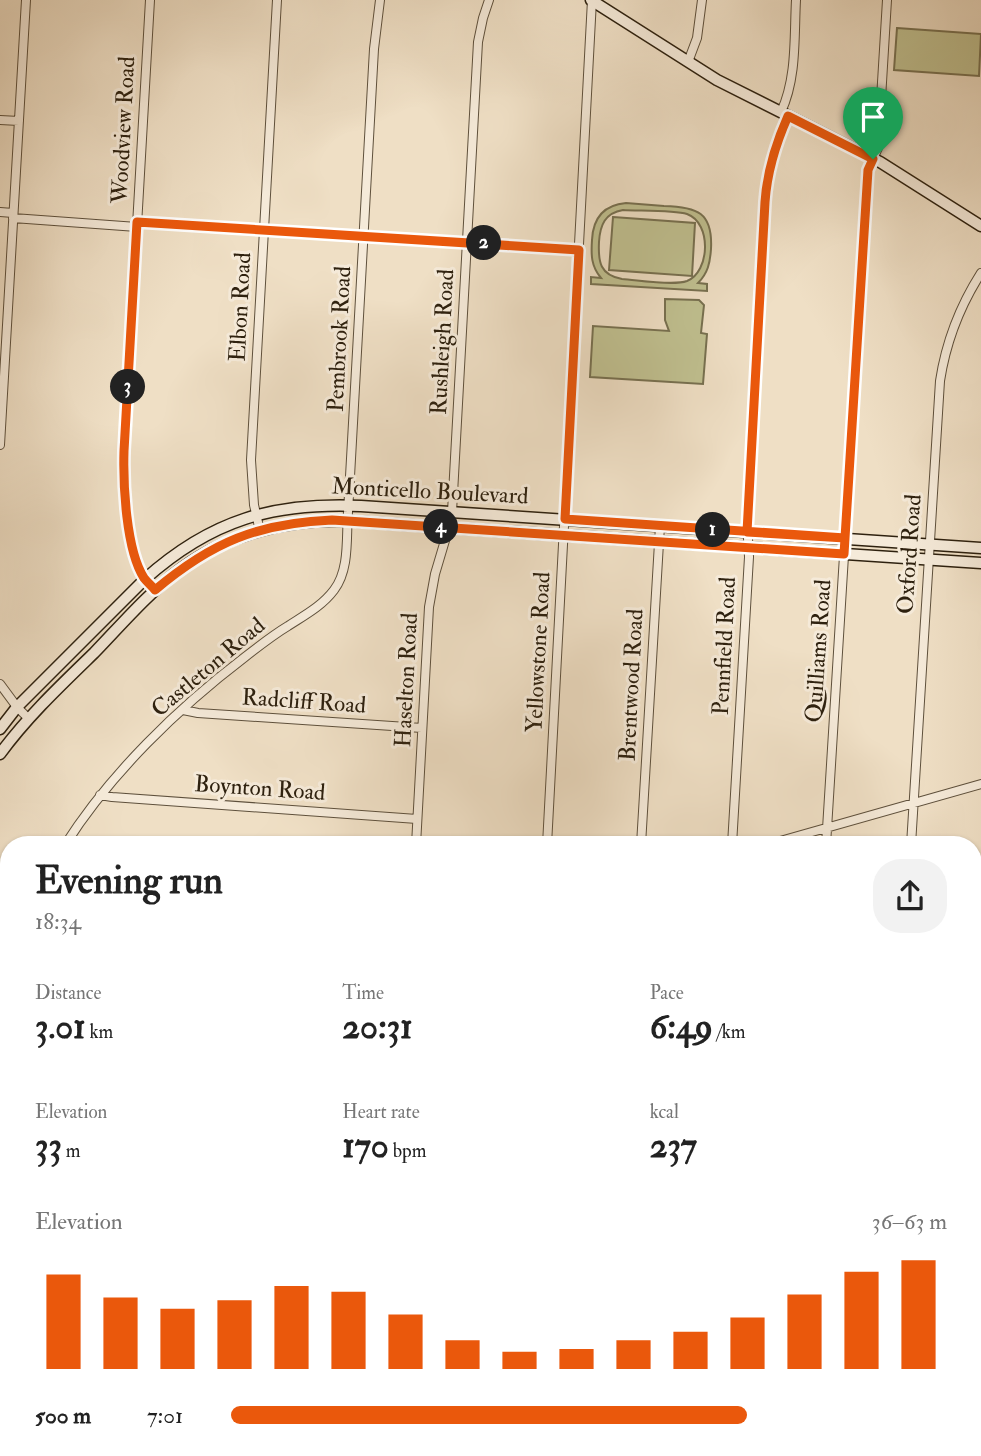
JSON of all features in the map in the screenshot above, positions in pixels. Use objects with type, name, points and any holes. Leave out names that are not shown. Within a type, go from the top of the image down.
[{"type":"main road","points":[[592,0],[717,80],[873,159],[981,226]]},
{"type":"main road","name":"Monticello Boulevard","points":[[0,729],[17,707],[145,579],[183,548],[233,522],[256,516],[299,507],[327,505],[348,513]]},
{"type":"main road","name":"Monticello Boulevard","points":[[0,754],[64,681],[155,590],[204,553],[233,539],[260,531],[348,513],[451,520],[564,535],[981,563]]},
{"type":"main road","name":"Monticello Boulevard","points":[[451,520],[565,519],[981,548]]},
{"type":"street","points":[[0,445],[4,305],[13,216],[26,0]]},
{"type":"street","name":"Woodview Road","points":[[150,0],[124,478],[129,529],[137,561],[145,579],[155,590]]},
{"type":"street","name":"Elbon Road","points":[[260,531],[252,488],[251,460],[277,0]]},
{"type":"street","name":"Pembrook Road","points":[[348,513],[374,36],[380,0]]},
{"type":"street","name":"Rushleigh Road","points":[[451,520],[478,42],[489,0]]},
{"type":"street","name":"Yellowstone Road","points":[[547,836],[592,0]]},
{"type":"street","points":[[688,62],[698,38],[702,0]]},
{"type":"street","name":"Pennfield Road","points":[[733,836],[766,191],[792,76],[796,0]]},
{"type":"street","name":"Quilliams Road","points":[[827,836],[868,170],[878,148],[887,0]]},
{"type":"street","points":[[0,120],[19,121]]},
{"type":"street","points":[[0,212],[13,216],[579,250]]},
{"type":"street","name":"Oxford Road","points":[[911,836],[939,393],[947,346],[958,316],[981,272]]},
{"type":"street","name":"Castleton Road","points":[[71,836],[100,795],[132,760],[211,683],[267,640],[316,608],[335,590],[343,571],[348,513]]},
{"type":"street","name":"Haselton Road","points":[[416,836],[429,607],[435,574],[451,520]]},
{"type":"street","name":"Brentwood Road","points":[[642,836],[660,526]]},
{"type":"street","points":[[0,684],[29,719]]},
{"type":"street","name":"Radcliff Road","points":[[183,710],[422,728]]},
{"type":"street","points":[[798,836],[981,784]]},
{"type":"street","name":"Boynton Road","points":[[100,795],[417,819]]},
{"type":"green space","points":[[897,28],[981,34],[979,76],[894,70]]},
{"type":"green space","points":[[618,204],[686,208],[701,214],[709,227],[711,249],[709,263],[698,283],[707,284],[707,291],[591,284],[591,277],[601,278],[593,265],[594,225],[605,210]],"holes":[[[623,210],[665,211],[687,214],[695,219],[701,227],[705,247],[704,258],[695,276],[687,281],[664,283],[622,279],[605,271],[599,256],[602,225],[612,214]]]},
{"type":"green space","points":[[613,217],[695,223],[692,276],[609,270]]},
{"type":"green space","points":[[665,299],[699,300],[704,305],[701,333],[707,334],[703,384],[590,377],[593,326],[669,331],[665,320]]},
{"type":"route","points":[[873,159],[788,116],[772,164],[765,202],[747,532],[845,538],[844,554],[332,520],[272,527],[245,534],[204,553],[155,590],[145,579],[129,529],[124,478],[137,222],[579,250],[565,519],[660,526],[793,535],[845,538],[868,170],[873,159]]}]
